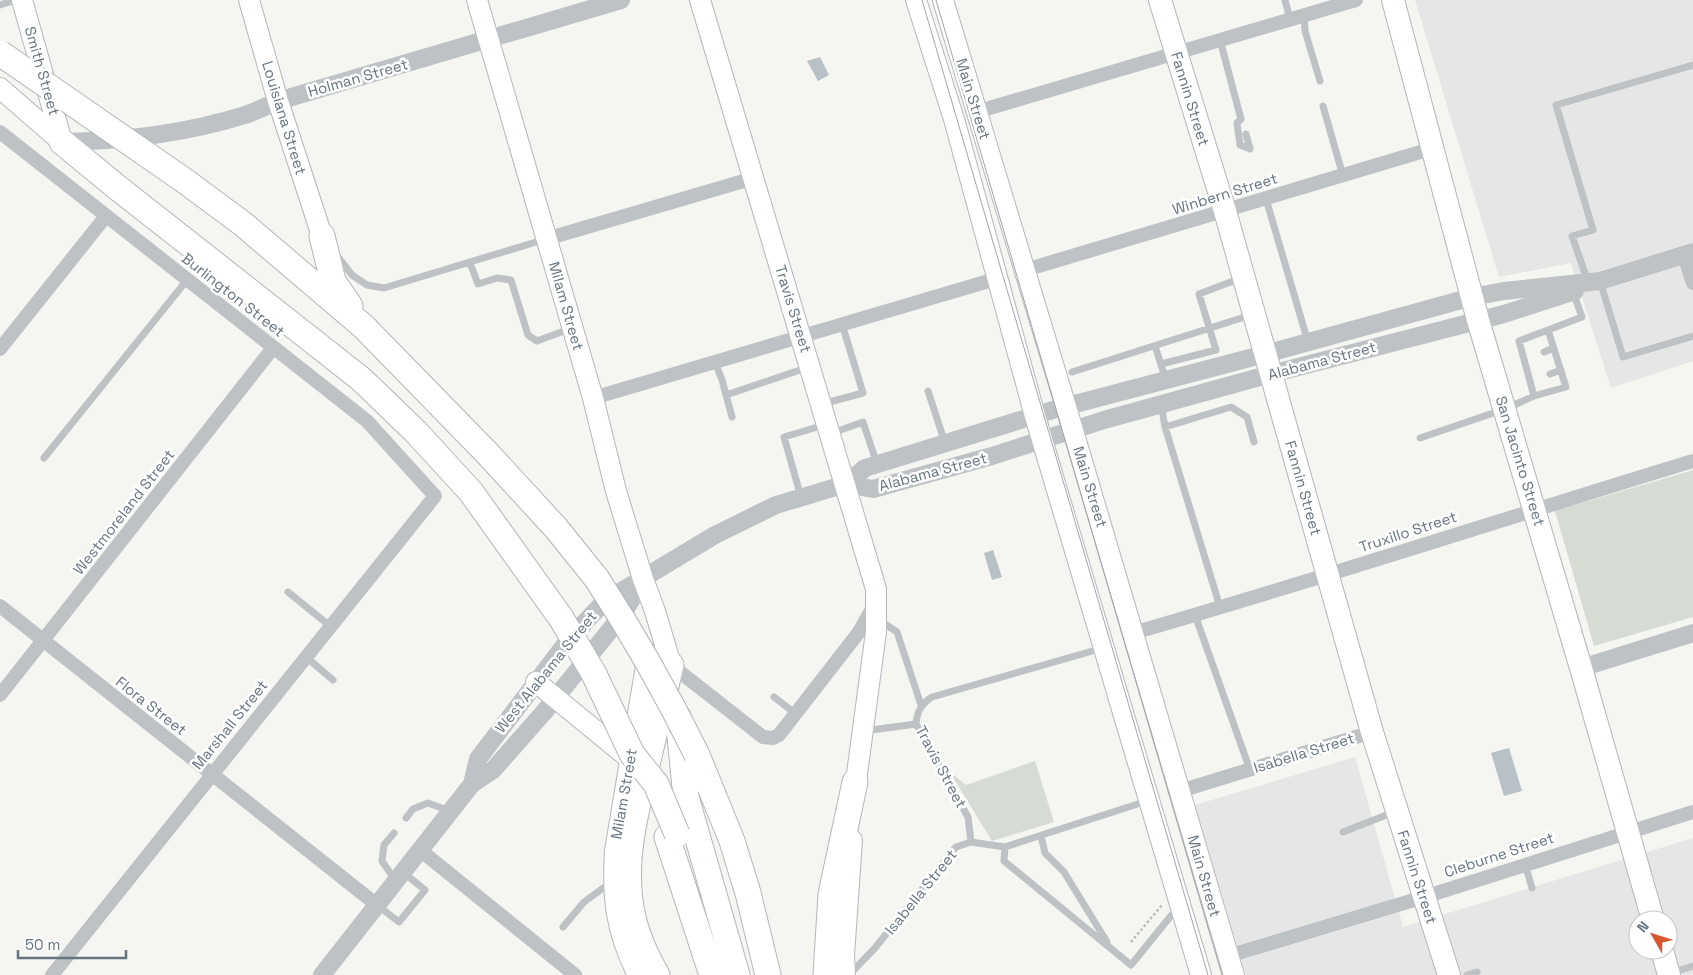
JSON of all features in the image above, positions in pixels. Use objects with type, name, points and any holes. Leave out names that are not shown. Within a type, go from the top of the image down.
[{"type":"highway","points":[[0,52],[185,181],[243,224],[364,327],[506,473],[556,528],[597,579],[635,638],[671,702],[697,755],[726,842],[748,892],[768,975]]},
{"type":"highway","points":[[62,142],[361,379],[416,432],[471,492],[561,618],[594,674],[631,757],[656,784],[712,975]]},
{"type":"highway","points":[[322,236],[333,281],[364,327]]},
{"type":"highway","points":[[657,975],[641,946],[632,914],[629,899],[629,856],[637,808],[671,665]]},
{"type":"highway","points":[[671,665],[686,797],[737,975]]},
{"type":"highway","points":[[826,975],[831,894],[855,782]]},
{"type":"highway","points":[[672,836],[692,874],[722,975]]},
{"type":"highway","points":[[726,842],[750,975]]},
{"type":"main road","name":"Smith Street","points":[[22,0],[62,142]]},
{"type":"main road","name":"Louisiana Street","points":[[249,0],[278,102],[322,236]]},
{"type":"main road","name":"Milam Street","points":[[477,0],[593,398],[616,491],[643,579],[656,611],[671,665]]},
{"type":"main road","name":"Travis Street","points":[[700,0],[876,589],[876,632],[855,782],[844,975]]},
{"type":"main road","name":"Main Street","points":[[916,0],[954,119],[999,278],[1035,416],[1150,800],[1172,905],[1201,975]]},
{"type":"main road","name":"Main Street","points":[[943,0],[1066,406],[1231,966]]},
{"type":"main road","name":"Fannin Street","points":[[1160,0],[1254,314],[1372,732],[1449,975]]},
{"type":"main road","name":"San Jacinto Street","points":[[1393,0],[1434,148],[1478,320],[1650,910]]},
{"type":"main road","points":[[0,88],[62,142]]},
{"type":"main road","name":"Milam Street","points":[[638,975],[623,943],[616,913],[613,882],[615,851],[656,611]]},
{"type":"main road","points":[[536,682],[631,757]]},
{"type":"main road","points":[[1664,960],[1667,974]]},
{"type":"street","name":"Holman Street","points":[[62,142],[103,141],[183,130],[246,114],[278,102],[621,0]]},
{"type":"street","points":[[976,112],[1356,0]]},
{"type":"street","name":"Burlington Street","points":[[0,132],[366,422],[435,496]]},
{"type":"street","name":"Winbern Street","points":[[1025,270],[1434,148]]},
{"type":"street","points":[[546,239],[754,178]]},
{"type":"street","points":[[0,349],[106,216]]},
{"type":"street","points":[[1688,253],[1693,283]]},
{"type":"street","name":"Alabama Street","points":[[846,484],[866,468],[1035,416],[1164,372],[1268,364],[1478,320],[1573,292],[1594,282],[1688,253]]},
{"type":"street","points":[[593,398],[999,278]]},
{"type":"street","name":"Alabama Street","points":[[846,484],[873,488],[992,456],[1072,429],[1161,404],[1268,364],[1308,342],[1472,297],[1504,291],[1594,282]]},
{"type":"street","name":"Westmoreland Street","points":[[0,695],[273,348]]},
{"type":"street","name":"Truxillo Street","points":[[1133,633],[1327,575],[1693,461]]},
{"type":"street","name":"West Alabama Street","points":[[472,784],[478,759],[570,638],[605,601],[715,535],[776,505],[846,484]]},
{"type":"street","name":"Marshall Street","points":[[52,975],[435,496]]},
{"type":"street","name":"West Alabama Street","points":[[322,975],[472,784],[493,770],[555,698],[623,614],[643,579]]},
{"type":"street","points":[[671,665],[763,737],[773,738],[779,735],[859,632],[872,609],[876,589]]},
{"type":"street","name":"Flora Street","points":[[0,606],[377,905]]},
{"type":"street","points":[[1581,668],[1693,633]]},
{"type":"street","name":"Isabella Street","points":[[1180,791],[1372,732]]},
{"type":"street","name":"Cleburne Street","points":[[1231,966],[1424,897],[1627,831],[1693,812]]},
{"type":"street","points":[[420,850],[575,975]]},
{"type":"lane","points":[[0,5],[16,0]]},
{"type":"lane","points":[[1285,0],[1305,31],[1320,81]]},
{"type":"lane","points":[[1220,40],[1242,122],[1237,123],[1240,145],[1250,149],[1246,134]]},
{"type":"lane","points":[[1693,65],[1556,105],[1593,230],[1572,236],[1594,282],[1623,357],[1693,336]]},
{"type":"lane","points":[[1323,106],[1343,176]]},
{"type":"lane","points":[[1266,199],[1308,342]]},
{"type":"lane","points":[[322,236],[352,275],[367,285],[384,288],[546,239]]},
{"type":"lane","points":[[470,263],[478,284],[497,278],[511,280],[528,334],[537,341],[572,328]]},
{"type":"lane","points":[[1155,346],[1164,372],[1216,350],[1199,294],[1243,277]]},
{"type":"lane","points":[[44,458],[187,280]]},
{"type":"lane","points":[[1534,396],[1532,378],[1519,340],[1582,317],[1573,292]]},
{"type":"lane","points":[[1072,372],[1254,314]]},
{"type":"lane","points":[[821,404],[863,393],[842,324]]},
{"type":"lane","points":[[1420,438],[1566,386],[1548,330]]},
{"type":"lane","points":[[1544,352],[1554,348]]},
{"type":"lane","points":[[715,362],[732,417]]},
{"type":"lane","points":[[726,395],[810,367]]},
{"type":"lane","points":[[1550,374],[1561,370]]},
{"type":"lane","points":[[928,391],[945,444]]},
{"type":"lane","points":[[1161,404],[1165,427],[1220,607]]},
{"type":"lane","points":[[1165,427],[1231,407],[1247,417],[1254,442]]},
{"type":"lane","points":[[802,498],[784,437],[863,422],[877,465]]},
{"type":"lane","points":[[288,592],[330,626]]},
{"type":"lane","points":[[1195,615],[1250,770]]},
{"type":"lane","name":"Travis Street","points":[[876,619],[897,632],[921,706],[916,718],[916,724],[968,817],[971,842]]},
{"type":"lane","points":[[921,706],[932,697],[1104,648]]},
{"type":"lane","points":[[305,657],[333,680]]},
{"type":"lane","points":[[774,697],[796,714]]},
{"type":"lane","points":[[862,731],[916,724]]},
{"type":"lane","name":"Isabella Street","points":[[849,975],[875,948],[956,847],[971,842],[1005,847],[1150,800]]},
{"type":"lane","points":[[406,818],[413,809],[428,803],[451,811]]},
{"type":"lane","points":[[1342,832],[1396,810]]},
{"type":"lane","points":[[377,905],[399,922],[425,890],[399,877],[382,861],[384,846],[394,833]]},
{"type":"lane","points":[[1041,836],[1046,854],[1064,872],[1110,948]]},
{"type":"lane","points":[[1005,847],[1004,861],[1131,965],[1174,912],[1172,905]]},
{"type":"lane","points":[[1525,864],[1532,888]]},
{"type":"lane","points":[[563,927],[584,902],[613,882]]},
{"type":"lane","points":[[1667,974],[1693,966]]},
{"type":"lane","points":[[1467,975],[1478,972]]},
{"type":"path","points":[[1131,942],[1172,905]]},
{"type":"shaded area","points":[[1415,0],[1693,0],[1693,361],[1611,388],[1571,263],[1499,277]]},
{"type":"shaded area","points":[[820,57],[829,75],[818,81],[807,61]]},
{"type":"shaded area","points":[[1693,470],[1693,617],[1594,646],[1555,511]]},
{"type":"shaded area","points":[[993,550],[1002,577],[992,580],[984,553]]},
{"type":"shaded area","points":[[1509,748],[1522,791],[1504,796],[1491,753]]},
{"type":"shaded area","points":[[1355,757],[1403,927],[1693,838],[1693,975],[1246,975],[1195,805]]},
{"type":"shaded area","points":[[1035,761],[1054,822],[992,841],[949,771],[966,785]]},
{"type":"tram line","points":[[922,0],[1208,975]]},
{"type":"tram line","points":[[936,0],[1222,975]]}]
